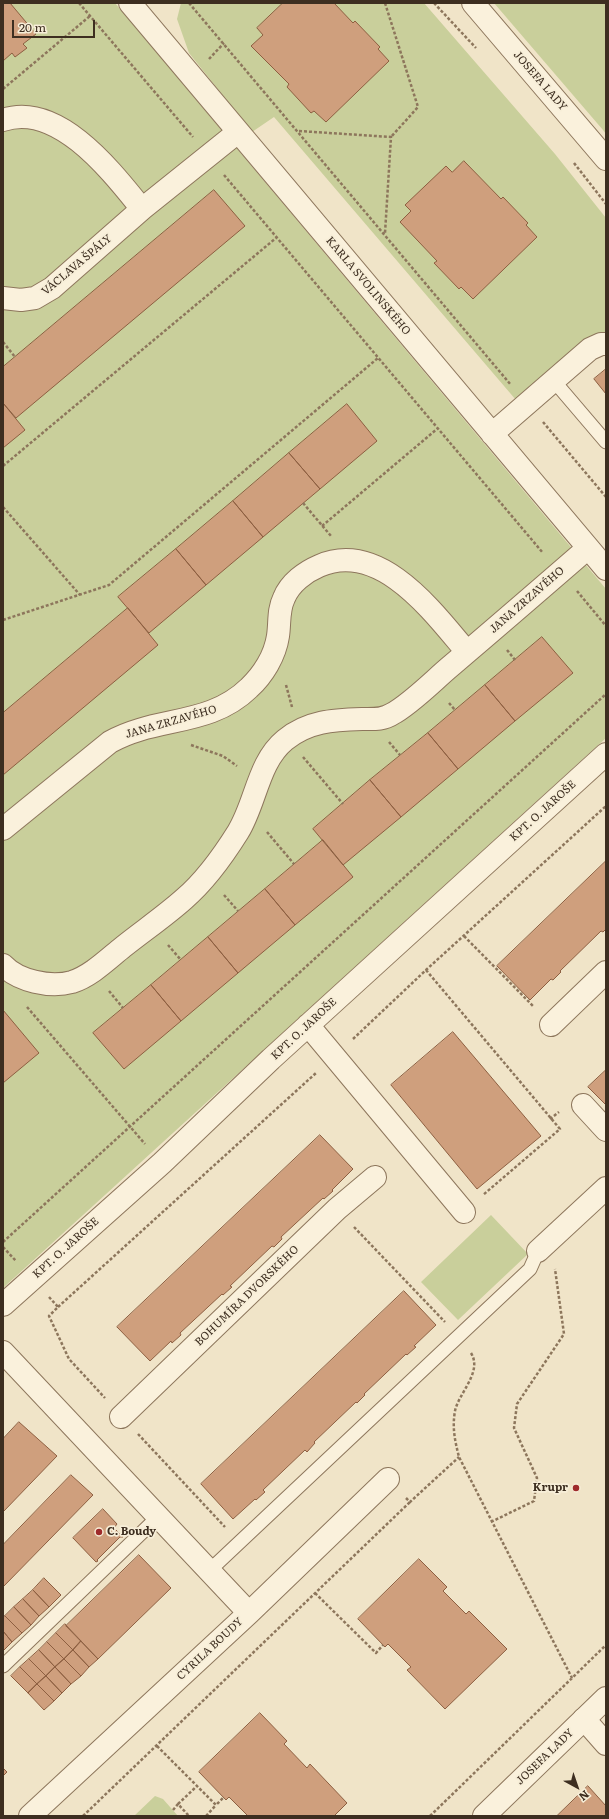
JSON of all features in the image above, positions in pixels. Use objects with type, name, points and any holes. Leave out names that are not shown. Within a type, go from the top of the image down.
[{"type":"street","name":"KARLA SVOLINSKÉHO","points":[[130,3],[606,569]]},
{"type":"street","name":"JOSEFA LADY","points":[[473,3],[606,159]]},
{"type":"street","points":[[3,120],[13,118],[40,120],[65,130],[114,174],[142,209]]},
{"type":"street","name":"VÁCLAVA ŠPÁLY","points":[[3,298],[21,300],[40,296],[52,288],[142,209],[238,132]]},
{"type":"street","points":[[492,434],[590,349],[601,344],[606,344]]},
{"type":"street","name":"JANA ZRZAVÉHO","points":[[3,965],[14,975],[49,983],[72,982],[92,971],[184,899],[198,885],[237,834],[249,810],[270,757],[294,734],[324,721],[376,719],[391,715],[588,548]]},
{"type":"street","name":"JANA ZRZAVÉHO","points":[[3,829],[110,742],[120,736],[140,729],[214,712],[237,698],[260,676],[272,657],[278,636],[281,605],[291,587],[303,575],[321,565],[350,560],[373,565],[393,576],[423,603],[467,652]]},
{"type":"street","name":"KPT. O. JAROŠE","points":[[3,1305],[162,1163],[308,1025],[606,754]]},
{"type":"street","points":[[551,1024],[606,972]]},
{"type":"street","points":[[308,1025],[464,1212]]},
{"type":"street","points":[[583,1105],[606,1130]]},
{"type":"street","name":"BOHUMÍRA DVORSKÉHO","points":[[121,1416],[337,1209],[375,1177]]},
{"type":"street","points":[[545,1246],[606,1188]]},
{"type":"street","points":[[3,1352],[249,1613]]},
{"type":"street","name":"CYRILA BOUDY","points":[[30,1816],[249,1613],[388,1480]]},
{"type":"street","name":"JOSEFA LADY","points":[[484,1816],[606,1698]]},
{"type":"street","points":[[584,1719],[606,1744]]},
{"type":"lane","points":[[554,381],[606,442]]},
{"type":"lane","points":[[209,1571],[530,1269],[545,1246]]},
{"type":"lane","points":[[3,1666],[158,1517]]},
{"type":"path","points":[[79,3],[437,429],[606,626]]},
{"type":"path","points":[[189,3],[606,497]]},
{"type":"path","points":[[384,234],[391,137],[418,107],[385,3]]},
{"type":"path","points":[[3,89],[90,16]]},
{"type":"path","points":[[298,131],[391,137]]},
{"type":"path","points":[[3,466],[276,238]]},
{"type":"path","points":[[3,342],[15,357]]},
{"type":"path","points":[[3,620],[108,585],[378,358]]},
{"type":"path","points":[[322,526],[437,429]]},
{"type":"path","points":[[303,503],[350,560]]},
{"type":"path","points":[[3,507],[80,594]]},
{"type":"path","points":[[285,680],[290,702],[294,734],[343,804]]},
{"type":"path","points":[[3,1242],[606,694]]},
{"type":"path","points":[[186,743],[223,756],[259,784]]},
{"type":"path","points":[[249,810],[294,864]]},
{"type":"path","points":[[464,936],[551,1024]]},
{"type":"path","points":[[426,970],[560,1129],[464,1212]]},
{"type":"path","points":[[22,978],[23,1003],[162,1163]]},
{"type":"path","points":[[337,1209],[458,1336],[473,1356],[474,1363],[472,1374],[455,1408],[453,1433],[459,1457],[572,1678]]},
{"type":"path","points":[[491,1522],[534,1501],[537,1478],[514,1428],[516,1404],[564,1334],[545,1246]]},
{"type":"path","points":[[83,1816],[410,1502],[459,1457]]},
{"type":"path","points":[[388,1480],[410,1502]]},
{"type":"path","points":[[315,1593],[376,1653],[383,1645]]},
{"type":"path","points":[[430,1816],[606,1645]]},
{"type":"path","points":[[157,1746],[216,1805]]},
{"type":"path","points":[[172,1810],[197,1786]]},
{"type":"path","points":[[206,1816],[223,1798]]},
{"type":"path","points":[[178,1804],[189,1816]]},
{"type":"green space","points":[[3,3],[115,3],[606,589],[606,738],[3,1288]]},
{"type":"green space","points":[[181,3],[424,3],[555,154],[606,218],[606,337],[516,400],[274,117],[252,132],[189,53],[177,19]]},
{"type":"green space","points":[[494,3],[606,3],[606,134],[603,130]]},
{"type":"green space","points":[[491,1215],[528,1254],[458,1320],[421,1282]]},
{"type":"green space","points":[[155,1796],[163,1799],[178,1816],[134,1816]]},
{"type":"building","points":[[3,3],[10,3],[36,34],[23,44],[27,48],[15,57],[12,53],[3,61]]},
{"type":"building","points":[[283,3],[334,3],[353,23],[355,21],[380,47],[378,49],[389,61],[326,122],[314,111],[311,113],[287,87],[289,84],[251,46],[263,35],[257,28]]},
{"type":"building","points":[[464,161],[501,199],[503,197],[528,223],[526,225],[537,237],[473,299],[461,287],[459,289],[434,263],[437,261],[400,222],[411,211],[405,205],[446,166],[452,172]]},
{"type":"building","points":[[214,190],[245,226],[16,418],[3,403],[3,367]]},
{"type":"building","points":[[606,369],[606,394],[594,379]]},
{"type":"building","points":[[3,403],[25,430],[3,448]]},
{"type":"building","points":[[347,404],[377,441],[320,489],[289,453]]},
{"type":"building","points":[[289,453],[320,489],[263,537],[233,501]]},
{"type":"building","points":[[233,501],[263,537],[206,585],[176,549]]},
{"type":"building","points":[[176,549],[206,585],[149,633],[118,597]]},
{"type":"building","points":[[128,608],[158,645],[3,775],[3,713]]},
{"type":"building","points":[[542,637],[573,673],[515,721],[485,685]]},
{"type":"building","points":[[485,685],[515,721],[458,769],[428,733]]},
{"type":"building","points":[[428,733],[458,769],[401,817],[370,780]]},
{"type":"building","points":[[370,780],[401,817],[343,865],[313,829]]},
{"type":"building","points":[[323,840],[353,877],[295,925],[265,889]]},
{"type":"building","points":[[606,861],[606,929],[603,932],[601,931],[560,971],[561,972],[553,980],[551,979],[530,1000],[497,966]]},
{"type":"building","points":[[265,889],[295,925],[238,973],[208,937]]},
{"type":"building","points":[[208,937],[238,973],[181,1021],[151,985]]},
{"type":"building","points":[[151,985],[181,1021],[124,1069],[93,1033]]},
{"type":"building","points":[[3,1010],[39,1053],[3,1083]]},
{"type":"building","points":[[453,1032],[541,1136],[477,1189],[391,1085]]},
{"type":"building","points":[[606,1070],[606,1105],[588,1087]]},
{"type":"building","points":[[320,1135],[353,1169],[332,1190],[333,1191],[324,1199],[323,1198],[281,1237],[282,1239],[274,1247],[272,1246],[230,1286],[232,1287],[223,1295],[222,1294],[180,1333],[181,1335],[172,1343],[171,1341],[150,1361],[117,1327]]},
{"type":"building","points":[[404,1291],[436,1325],[414,1346],[416,1347],[407,1355],[406,1354],[364,1394],[365,1395],[357,1403],[356,1402],[314,1442],[315,1443],[307,1452],[305,1450],[263,1490],[265,1492],[233,1519],[201,1484]]},
{"type":"building","points":[[19,1422],[57,1456],[3,1512],[3,1439]]},
{"type":"building","points":[[71,1475],[93,1495],[3,1587],[3,1545]]},
{"type":"building","name":"C. Boudy","points":[[103,1509],[117,1524],[114,1528],[123,1537],[120,1537],[96,1562],[73,1538]]},
{"type":"building","points":[[139,1555],[171,1588],[98,1659],[66,1626]]},
{"type":"building","points":[[419,1559],[447,1587],[443,1591],[466,1614],[469,1611],[507,1649],[445,1709],[407,1670],[411,1667],[388,1644],[385,1647],[358,1619]]},
{"type":"building","points":[[44,1578],[61,1595],[49,1607],[33,1590]]},
{"type":"building","points":[[33,1590],[49,1607],[39,1616],[23,1599]]},
{"type":"building","points":[[23,1599],[39,1616],[31,1625],[14,1607]]},
{"type":"building","points":[[14,1607],[31,1625],[22,1633],[5,1616]]},
{"type":"building","points":[[5,1616],[22,1633],[12,1642],[3,1631],[3,1618]]},
{"type":"building","points":[[65,1624],[81,1641],[73,1650],[56,1633]]},
{"type":"building","points":[[3,1631],[12,1642],[4,1650],[3,1650]]},
{"type":"building","points":[[56,1633],[73,1650],[64,1659],[47,1642]]},
{"type":"building","points":[[81,1641],[98,1659],[89,1667],[73,1650]]},
{"type":"building","points":[[47,1642],[64,1659],[55,1667],[39,1650]]},
{"type":"building","points":[[39,1650],[55,1667],[46,1676],[29,1659]]},
{"type":"building","points":[[73,1650],[89,1667],[81,1676],[64,1659]]},
{"type":"building","points":[[29,1659],[46,1676],[37,1684],[20,1667]]},
{"type":"building","points":[[64,1659],[81,1676],[71,1684],[55,1667]]},
{"type":"building","points":[[20,1667],[37,1684],[28,1693],[11,1676]]},
{"type":"building","points":[[55,1667],[71,1684],[62,1693],[46,1676]]},
{"type":"building","points":[[46,1676],[62,1693],[54,1701],[37,1684]]},
{"type":"building","points":[[37,1684],[54,1701],[44,1710],[28,1693]]},
{"type":"building","points":[[260,1713],[287,1741],[284,1744],[307,1768],[310,1764],[347,1803],[334,1816],[248,1816],[229,1797],[226,1800],[199,1772]]},
{"type":"building","points":[[3,1768],[7,1772],[3,1776]]},
{"type":"building","points":[[588,1786],[606,1806],[606,1816],[557,1816]]},
{"type":"place","name":"Krupr","points":[[576,1488]]},
{"type":"place","name":"C. Boudy","points":[[99,1532]]}]
